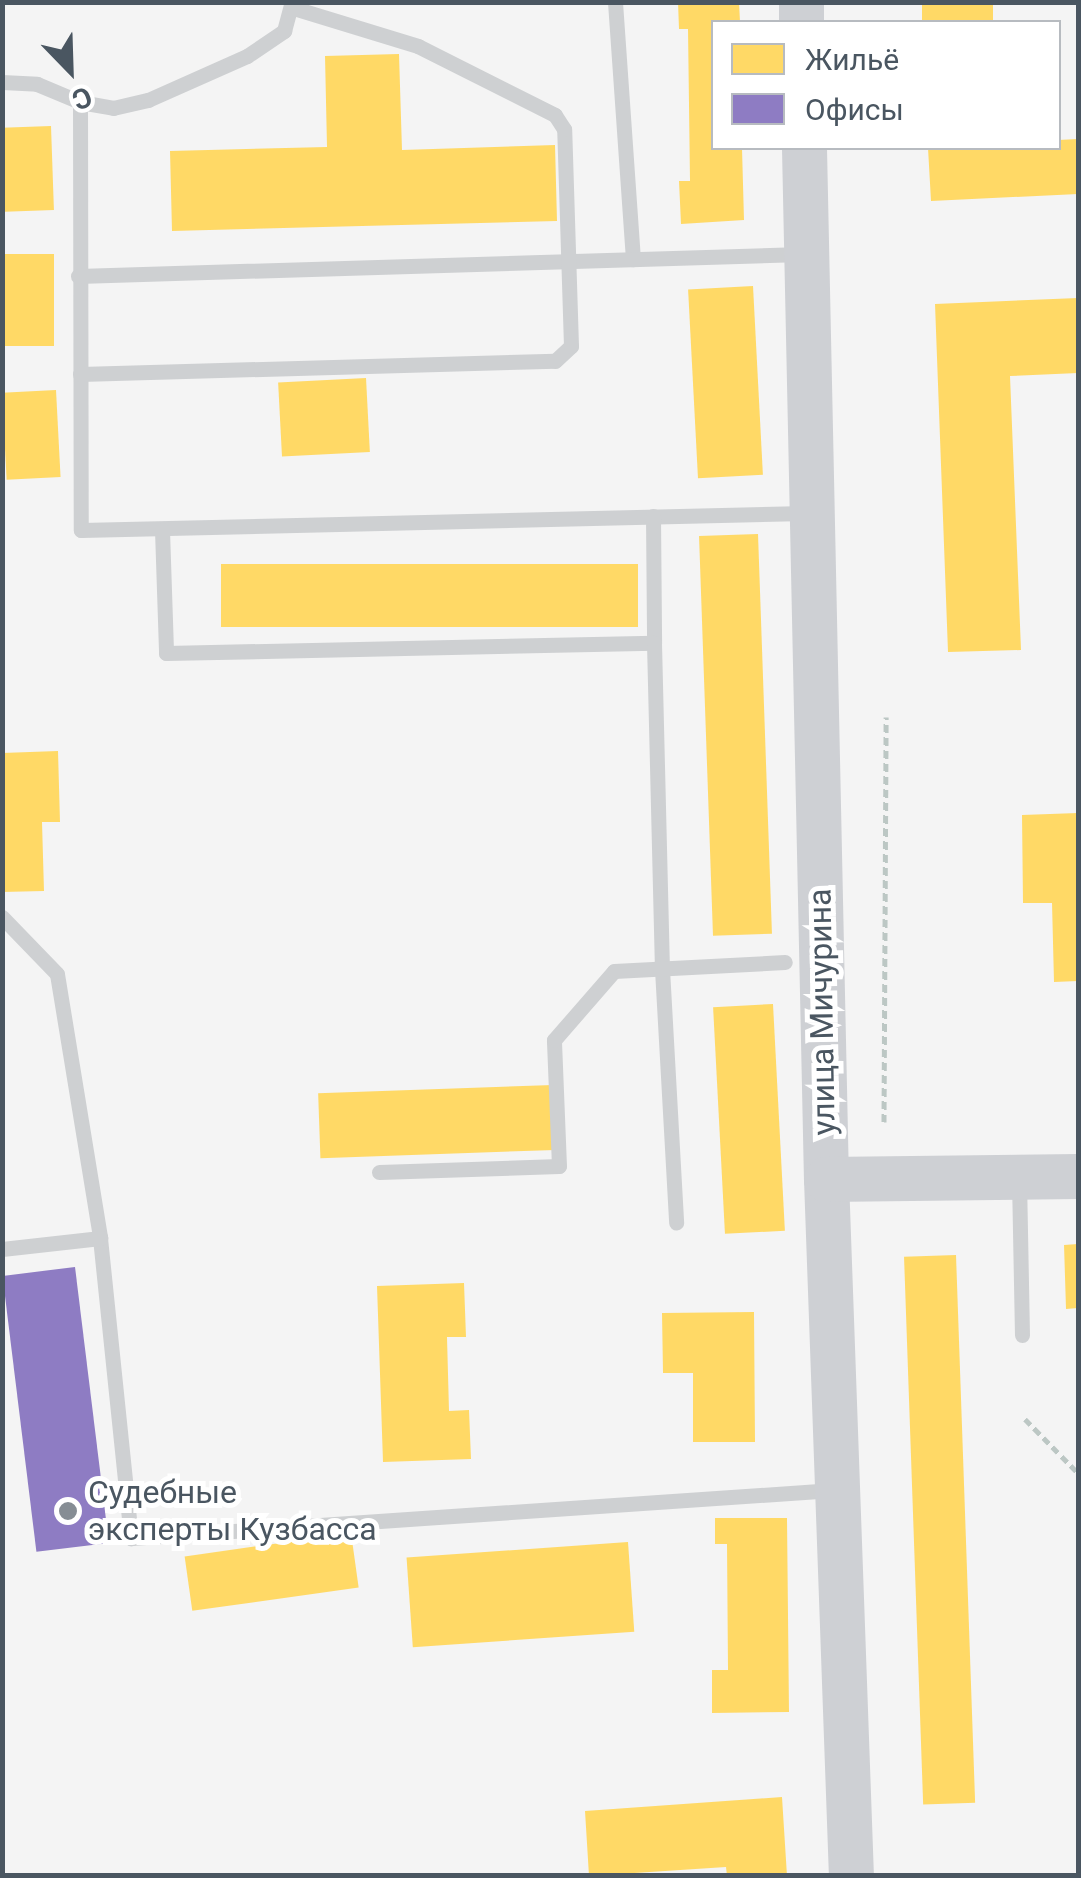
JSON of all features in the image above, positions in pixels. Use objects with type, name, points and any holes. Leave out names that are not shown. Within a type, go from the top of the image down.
[{"type":"street","name":"улица Мичурина","points":[[804,150],[826,1179],[851,1876]]},
{"type":"street","points":[[826,1179],[1078,1176]]},
{"type":"lane","points":[[615,2],[633,259]]},
{"type":"lane","points":[[2,82],[37,84],[80,102],[113,108],[148,100],[248,56],[284,32],[293,5],[418,46],[555,115],[564,129],[571,346],[555,361],[80,374]]},
{"type":"lane","points":[[80,102],[81,530],[810,512]]},
{"type":"lane","points":[[78,276],[806,254]]},
{"type":"lane","points":[[653,516],[662,969],[676,1223]]},
{"type":"lane","points":[[162,530],[166,653],[654,643]]},
{"type":"lane","points":[[2,917],[57,974],[100,1238],[132,1538],[837,1490]]},
{"type":"lane","points":[[379,1172],[559,1166],[554,1040],[614,971],[785,962]]},
{"type":"lane","points":[[1019,1176],[1022,1335]]},
{"type":"lane","points":[[2,1249],[100,1238]]},
{"type":"path","points":[[884,1122],[886,716]]},
{"type":"path","points":[[1025,1420],[1078,1473]]},
{"type":"building: Жильё","points":[[678,2],[739,2],[740,20],[711,20],[711,150],[742,150],[744,220],[681,224],[679,181],[690,181],[688,29],[679,29]]},
{"type":"building: Жильё","points":[[922,2],[993,2],[993,20],[922,20]]},
{"type":"building: Жильё","points":[[399,54],[402,150],[555,145],[557,221],[172,231],[170,151],[327,147],[325,56]]},
{"type":"building: Жильё","points":[[51,126],[54,210],[5,212],[2,128]]},
{"type":"building: Жильё","points":[[1078,139],[1078,194],[931,201],[928,150],[1061,150],[1061,140]]},
{"type":"building: Жильё","points":[[2,254],[54,254],[54,346],[2,346]]},
{"type":"building: Жильё","points":[[753,286],[763,475],[698,478],[688,289]]},
{"type":"building: Жильё","points":[[1078,298],[1078,373],[1010,376],[1021,650],[948,652],[935,304]]},
{"type":"building: Жильё","points":[[366,378],[370,452],[282,457],[278,383]]},
{"type":"building: Жильё","points":[[56,390],[61,477],[7,480],[2,393]]},
{"type":"building: Жильё","points":[[758,534],[772,934],[713,936],[699,536]]},
{"type":"building: Жильё","points":[[221,564],[638,564],[638,627],[221,627]]},
{"type":"building: Жильё","points":[[58,751],[60,822],[42,822],[44,891],[2,892],[2,753]]},
{"type":"building: Жильё","points":[[1078,813],[1078,981],[1054,982],[1052,903],[1023,903],[1022,815]]},
{"type":"building: Жильё","points":[[773,1004],[785,1231],[725,1234],[713,1007]]},
{"type":"building: Жильё","points":[[553,1085],[555,1150],[320,1158],[318,1093]]},
{"type":"building: Жильё","points":[[1078,1244],[1078,1308],[1066,1309],[1064,1245]]},
{"type":"building: Жильё","points":[[956,1255],[975,1803],[923,1804],[904,1257]]},
{"type":"building: Жильё","points":[[464,1283],[466,1337],[447,1337],[449,1411],[469,1410],[471,1459],[383,1462],[377,1286]]},
{"type":"building: Жильё","points":[[754,1312],[755,1442],[693,1442],[693,1373],[663,1373],[662,1313]]},
{"type":"building: Жильё","points":[[715,1518],[787,1518],[789,1712],[712,1713],[712,1670],[728,1670],[727,1544],[715,1544]]},
{"type":"building: Жильё","points":[[351,1533],[359,1587],[192,1611],[185,1556]]},
{"type":"building: Жильё","points":[[628,1542],[634,1632],[413,1647],[407,1557]]},
{"type":"building: Жильё","points":[[782,1797],[787,1876],[727,1876],[726,1867],[589,1876],[585,1811]]},
{"type":"building: Офисы","points":[[75,1267],[109,1543],[36,1552],[3,1276]]},
{"type":"place","name":"Судебные эксперты Кузбасса","points":[[68,1511]]}]
